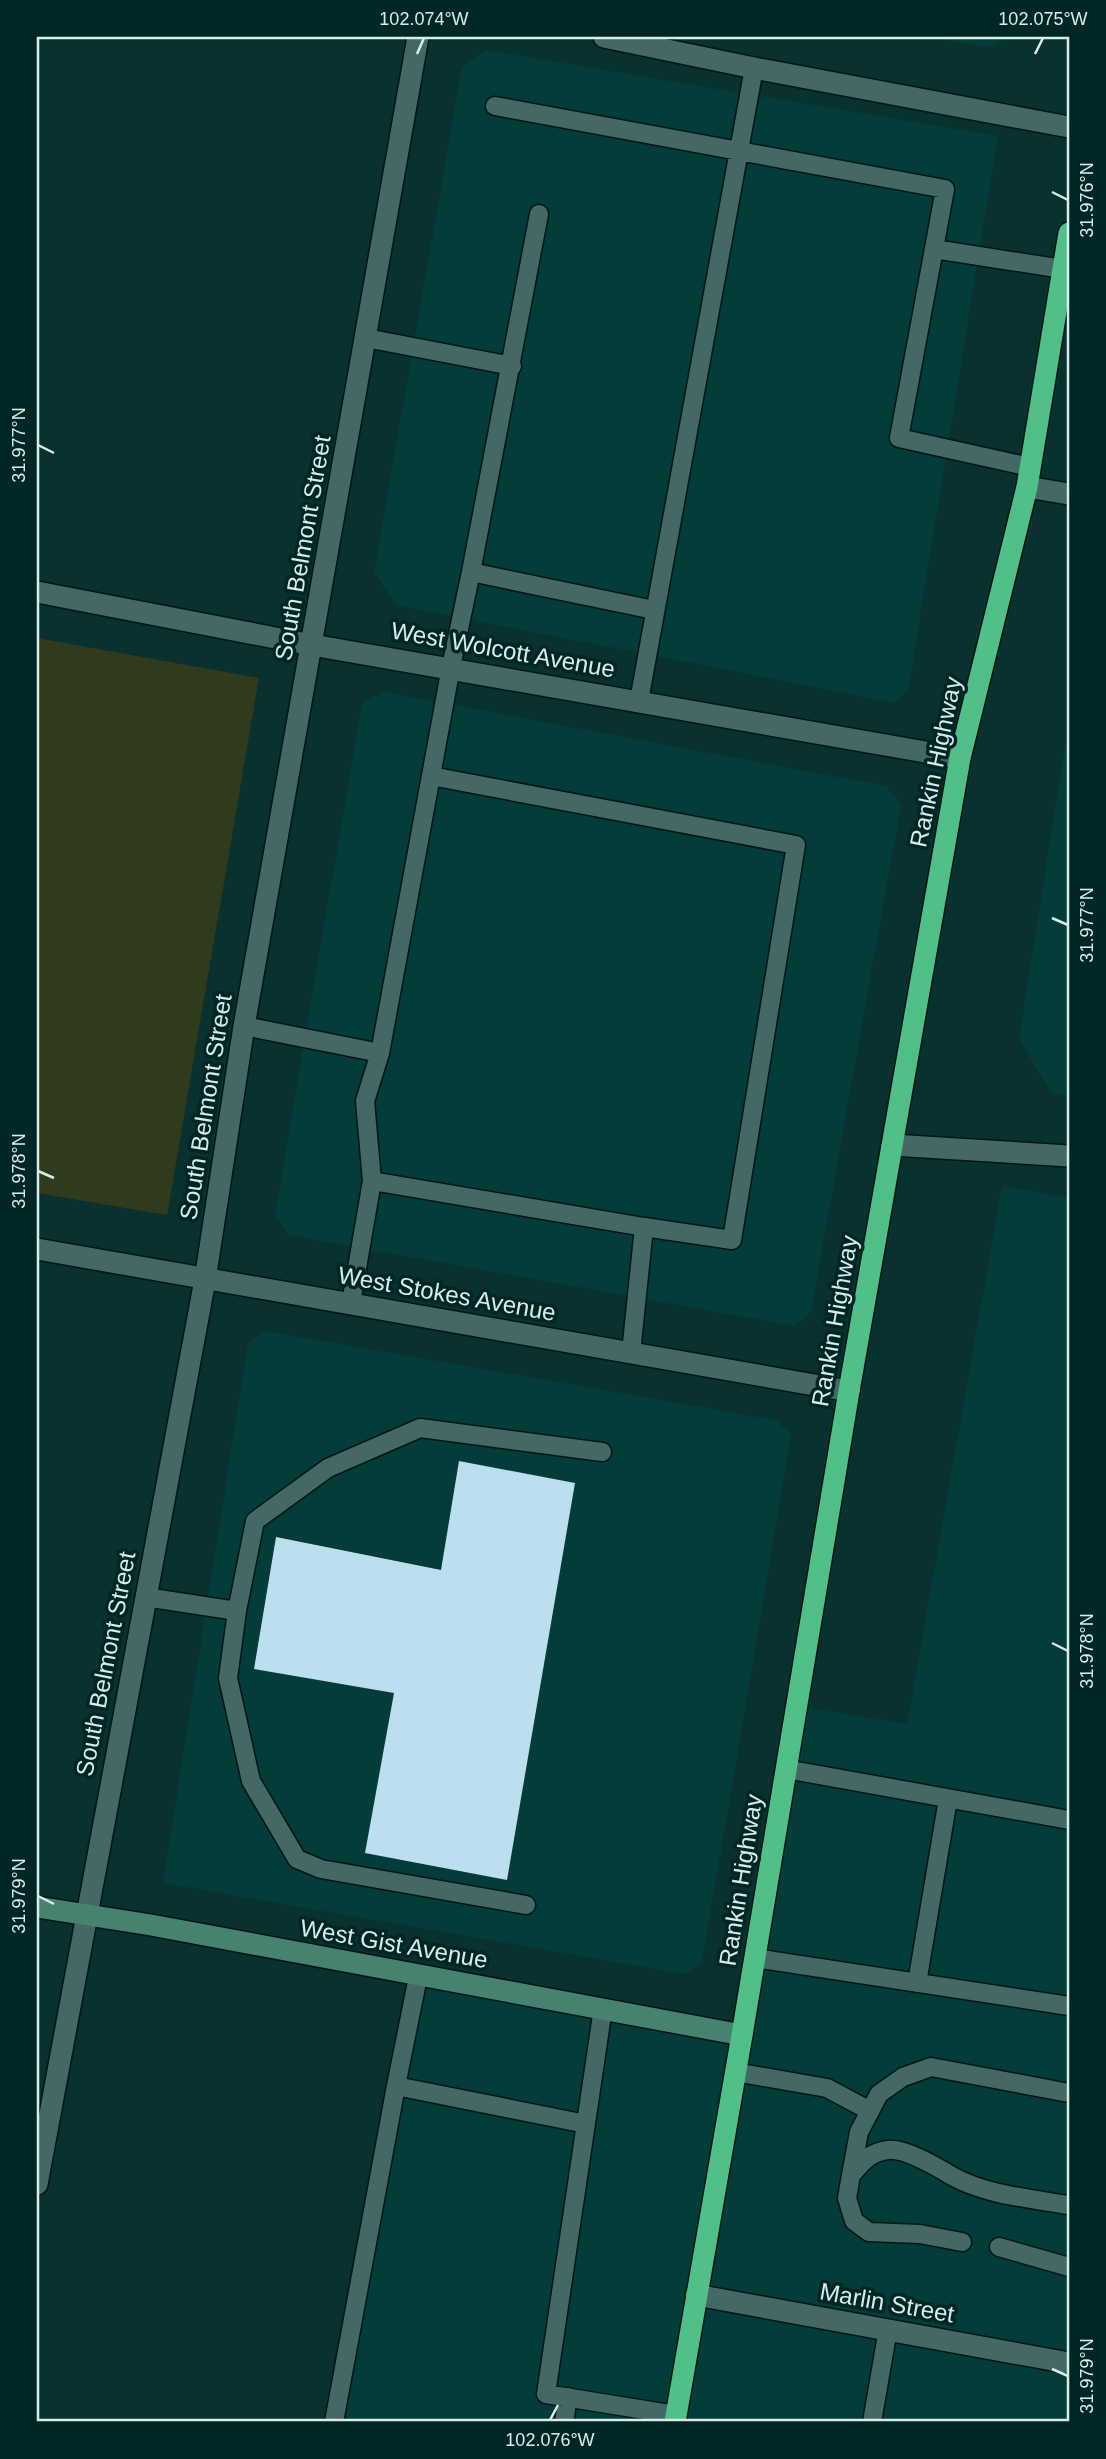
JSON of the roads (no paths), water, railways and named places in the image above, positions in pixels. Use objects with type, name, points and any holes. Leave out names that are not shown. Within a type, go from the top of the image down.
[{"type":"highway","name":"Rankin Highway","points":[[675,2419],[849,1391],[960,758],[1029,477],[1069,233]]},
{"type":"street","name":"South Belmont Street","points":[[37,2184],[205,1280],[244,1026],[418,37]]},
{"type":"street","points":[[604,37],[1069,127]]},
{"type":"street","points":[[1029,477],[1069,494]]},
{"type":"street","name":"West Wolcott Avenue","points":[[37,592],[312,645],[451,667],[960,758]]},
{"type":"street","points":[[892,1144],[1069,1156]]},
{"type":"street","name":"West Stokes Avenue","points":[[37,1249],[849,1391]]},
{"type":"street","name":"West Gist Avenue","points":[[37,1907],[151,1925],[418,1977],[742,2035]]},
{"type":"street","name":"Marlin Street","points":[[696,2295],[1069,2363]]},
{"type":"lane","points":[[639,701],[754,68]]},
{"type":"lane","points":[[495,106],[945,189],[899,438],[1029,477]]},
{"type":"lane","points":[[351,1303],[372,1181],[365,1101],[380,1053],[451,667],[512,366],[538,214]]},
{"type":"lane","points":[[933,249],[1063,270]]},
{"type":"lane","points":[[366,338],[512,366]]},
{"type":"lane","points":[[471,572],[654,610]]},
{"type":"lane","points":[[372,1181],[733,1240],[796,845],[431,776]]},
{"type":"lane","points":[[244,1026],[380,1053]]},
{"type":"lane","points":[[631,1353],[644,1227]]},
{"type":"lane","points":[[526,1905],[321,1869],[296,1859],[251,1781],[228,1678],[237,1611],[255,1521],[328,1468],[408,1433],[420,1428],[602,1452]]},
{"type":"lane","points":[[145,1597],[237,1611]]},
{"type":"lane","points":[[786,1769],[1069,1820]]},
{"type":"lane","points":[[916,1983],[948,1799]]},
{"type":"lane","points":[[755,1958],[1069,2006]]},
{"type":"lane","points":[[334,2422],[418,1977]]},
{"type":"lane","points":[[603,2008],[546,2394],[675,2419]]},
{"type":"lane","points":[[962,2242],[920,2234],[869,2232],[854,2221],[847,2197],[859,2132],[879,2094],[903,2077],[931,2067],[1069,2093]]},
{"type":"lane","points":[[735,2072],[827,2088],[870,2111]]},
{"type":"lane","points":[[396,2086],[586,2124]]},
{"type":"lane","points":[[851,2175],[867,2156],[890,2149],[925,2160],[956,2178],[993,2192],[1067,2205]]},
{"type":"lane","points":[[999,2247],[1069,2267]]},
{"type":"lane","points":[[872,2422],[888,2329]]},
{"type":"lane","points":[[564,2422],[568,2397]]}]
